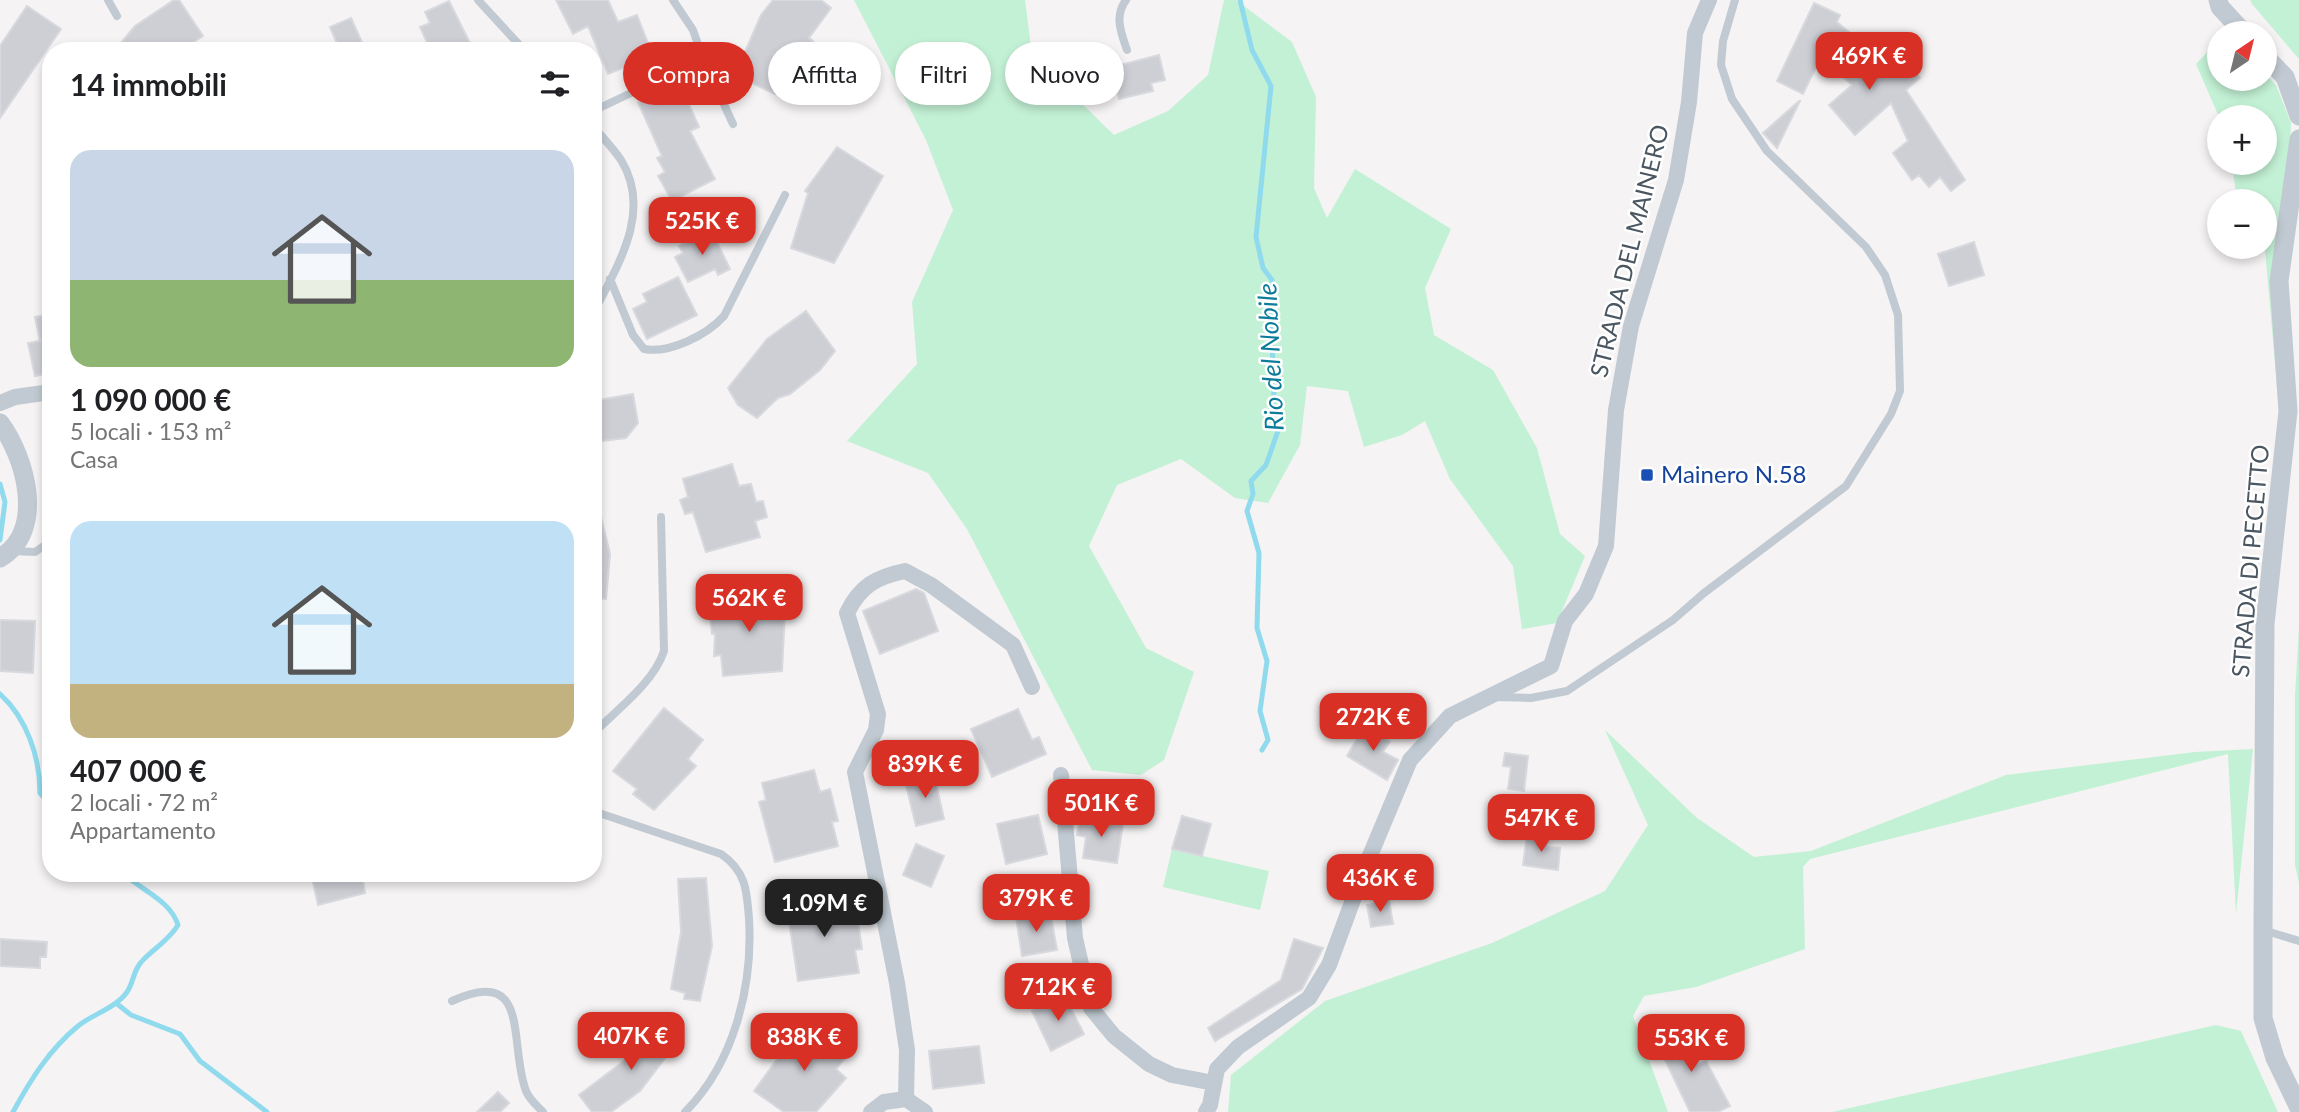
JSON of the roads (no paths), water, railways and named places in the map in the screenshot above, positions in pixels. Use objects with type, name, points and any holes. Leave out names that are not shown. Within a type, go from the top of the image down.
[{"type":"street","name":"STRADA DEL MAINERO","points":[[1206,1112],[1210,1105],[1217,1069],[1238,1046],[1309,998],[1329,965],[1364,870],[1410,760],[1450,716],[1550,666],[1564,621],[1586,594],[1606,546],[1616,410],[1631,326],[1676,180],[1689,102],[1695,33],[1709,0]]},
{"type":"street","points":[[2218,0],[2220,7],[2233,21]]},
{"type":"street","points":[[2277,69],[2285,77],[2299,116]]},
{"type":"street","name":"STRADA DI PECETTO","points":[[2299,139],[2279,281],[2288,411],[2265,624],[2263,930],[2263,1018],[2275,1058],[2299,1108]]},
{"type":"street","points":[[0,403],[15,397],[42,393]]},
{"type":"street","points":[[0,423],[9,435],[29,505],[24,531],[5,555]]},
{"type":"street","points":[[906,1099],[907,1050],[897,983],[855,772],[876,730],[878,714],[848,613],[855,596],[869,582],[905,571],[931,585],[1013,645],[1032,687]]},
{"type":"street","points":[[1061,775],[1075,938],[1091,1008],[1114,1036],[1149,1064],[1172,1075],[1214,1083]]},
{"type":"street","points":[[871,1112],[884,1102],[906,1099],[925,1112]]},
{"type":"lane","points":[[108,0],[117,16]]},
{"type":"lane","points":[[478,0],[516,42]]},
{"type":"lane","points":[[674,0],[693,30],[697,42]]},
{"type":"lane","points":[[1126,0],[1121,7],[1118,23],[1127,50]]},
{"type":"lane","points":[[1487,696],[1503,699],[1531,698],[1567,691],[1673,620],[1704,593],[1846,486],[1891,414],[1900,391],[1898,315],[1885,275],[1866,247],[1768,151],[1731,99],[1721,65],[1723,41],[1735,0]]},
{"type":"lane","points":[[602,107],[623,97]]},
{"type":"lane","points":[[724,105],[733,124]]},
{"type":"lane","points":[[602,137],[620,159],[630,179],[635,202],[634,222],[602,295]]},
{"type":"lane","points":[[610,279],[633,335],[644,349],[655,351],[714,327],[724,316],[785,195]]},
{"type":"lane","points":[[602,725],[643,684],[660,662],[664,651],[661,517]]},
{"type":"lane","points":[[5,555],[35,552],[42,547]]},
{"type":"lane","points":[[602,814],[721,854],[736,864],[744,878],[750,969],[737,1022],[723,1057],[700,1097],[685,1112]]},
{"type":"lane","points":[[2263,930],[2299,942]]},
{"type":"lane","points":[[452,1001],[480,989],[493,991],[503,998],[515,1027],[526,1094],[543,1112]]},
{"type":"waterway","name":"Rio del Nobile","points":[[1240,0],[1252,50],[1271,86],[1256,237],[1263,268],[1272,280],[1273,418],[1279,428],[1266,465],[1251,481],[1253,494],[1247,511],[1259,553],[1257,628],[1267,661],[1260,711],[1268,740],[1262,750]]},
{"type":"waterway","points":[[0,484],[5,502],[0,540]]},
{"type":"waterway","points":[[0,694],[18,715],[30,739],[38,766],[42,795]]},
{"type":"waterway","points":[[13,1112],[49,1055],[78,1026],[122,998],[140,963],[178,925],[162,902],[134,882]]},
{"type":"waterway","points":[[116,1003],[131,1015],[180,1034],[200,1061],[267,1112]]},
{"type":"place","name":"Mainero N.58","points":[[1647,475]]}]
